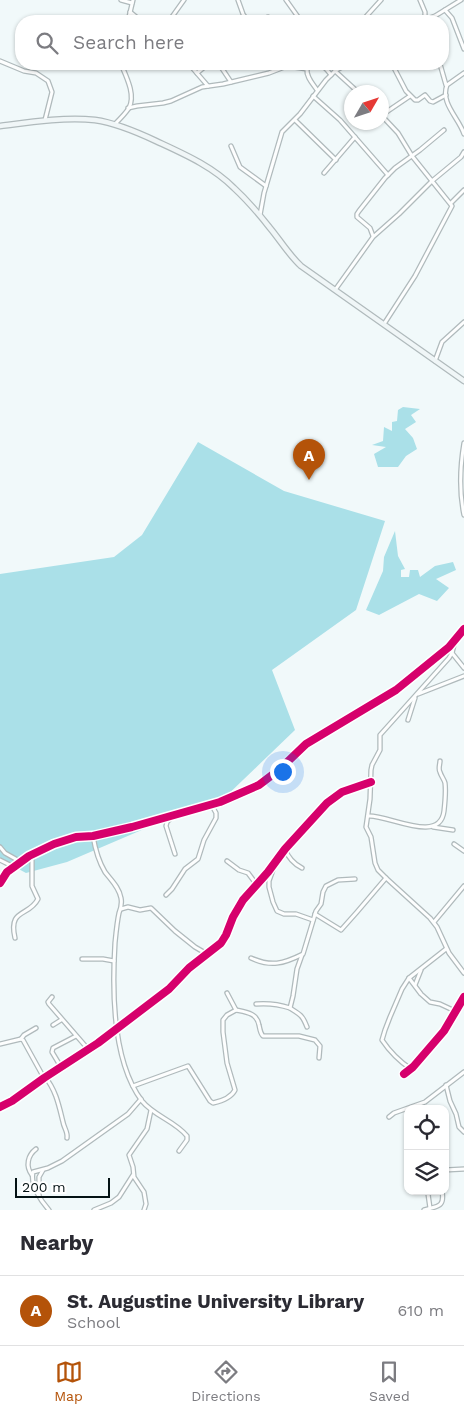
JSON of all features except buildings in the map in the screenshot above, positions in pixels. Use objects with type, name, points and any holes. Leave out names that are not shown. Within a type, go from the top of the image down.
[{"type":"main road","points":[[0,126],[44,121],[87,120],[115,125],[174,149],[209,167],[234,188],[260,216],[296,261],[464,381]]},
{"type":"street","points":[[121,0],[133,2],[129,15]]},
{"type":"street","points":[[173,15],[184,0]]},
{"type":"street","points":[[238,0],[244,15]]},
{"type":"street","points":[[286,0],[297,15]]},
{"type":"street","points":[[367,15],[380,0]]},
{"type":"street","points":[[420,0],[425,15]]},
{"type":"street","points":[[435,15],[461,0]]},
{"type":"street","points":[[444,10],[452,18],[464,49]]},
{"type":"street","points":[[130,12],[134,15]]},
{"type":"street","points":[[0,61],[15,67]]},
{"type":"street","points":[[22,70],[36,73],[50,84],[52,92],[44,121]]},
{"type":"street","points":[[115,125],[130,104],[130,90],[123,70]]},
{"type":"street","points":[[194,70],[208,86]]},
{"type":"street","points":[[197,73],[201,70]]},
{"type":"street","points":[[223,70],[232,82]]},
{"type":"street","points":[[128,108],[171,101],[197,89],[275,70]]},
{"type":"street","points":[[307,70],[308,77],[317,90]]},
{"type":"street","points":[[328,70],[331,74]]},
{"type":"street","points":[[395,70],[410,96],[416,101],[425,96],[433,102],[446,95]]},
{"type":"street","points":[[442,70],[447,86],[446,95],[449,107],[462,127],[464,134]]},
{"type":"street","points":[[260,216],[279,137],[285,128],[295,120],[317,90],[335,71],[350,85]]},
{"type":"street","points":[[447,86],[464,73]]},
{"type":"street","points":[[313,96],[333,113],[388,175]]},
{"type":"street","points":[[389,111],[410,96]]},
{"type":"street","points":[[295,120],[336,160]]},
{"type":"street","points":[[384,324],[416,276],[451,209],[451,203],[412,156],[398,133],[389,123]]},
{"type":"street","points":[[373,237],[370,228],[360,220],[357,214],[395,168],[444,130]]},
{"type":"street","points":[[324,172],[355,137]]},
{"type":"street","points":[[231,146],[240,168],[266,186]]},
{"type":"street","points":[[335,290],[373,237],[432,181],[461,157],[464,152]]},
{"type":"street","points":[[451,203],[464,190]]},
{"type":"street","points":[[435,361],[442,342],[464,322]]},
{"type":"street","points":[[464,443],[460,477],[464,515]]},
{"type":"street","points":[[0,883],[7,872],[14,866],[54,844],[76,837],[93,836],[226,800],[266,780],[306,744],[387,695],[449,647],[464,629]]},
{"type":"street","points":[[456,640],[452,653],[380,735],[381,747],[372,765],[366,827],[378,870],[434,922],[446,949],[464,973]]},
{"type":"street","points":[[452,653],[464,668]]},
{"type":"street","points":[[416,695],[464,676]]},
{"type":"street","points":[[408,720],[416,695]]},
{"type":"street","points":[[432,827],[442,819],[445,809],[445,783],[439,772],[440,761]]},
{"type":"street","points":[[1,1105],[12,1101],[44,1077],[88,1049],[169,989],[189,968],[223,940],[237,909],[285,849],[327,803],[342,792],[371,782]]},
{"type":"street","points":[[166,895],[183,872],[198,859],[204,840],[216,818],[216,813],[210,804]]},
{"type":"street","points":[[175,814],[167,822],[166,826],[175,854]]},
{"type":"street","points":[[368,816],[374,815],[401,823],[453,830]]},
{"type":"street","points":[[93,836],[103,867],[120,894],[122,901],[116,940],[113,994],[121,1052],[133,1086],[141,1099],[151,1110],[172,1123],[187,1136],[187,1140],[179,1150]]},
{"type":"street","points":[[454,844],[464,851]]},
{"type":"street","points":[[0,847],[5,853],[21,862]]},
{"type":"street","points":[[285,849],[288,856],[302,868]]},
{"type":"street","points":[[15,938],[13,927],[15,919],[20,912],[34,905],[38,899],[32,886],[32,855]]},
{"type":"street","points":[[0,860],[14,866]]},
{"type":"street","points":[[227,861],[239,870],[248,873],[257,885]]},
{"type":"street","points":[[275,863],[269,886],[277,911],[284,914],[296,914],[313,920]]},
{"type":"street","points":[[315,914],[341,930],[386,878]]},
{"type":"street","points":[[290,1008],[297,969],[326,886],[338,880],[355,879]]},
{"type":"street","points":[[434,922],[464,886]]},
{"type":"street","points":[[121,908],[128,906],[140,910],[151,908],[175,931],[207,954]]},
{"type":"street","points":[[411,1069],[394,1056],[382,1040],[384,1030],[402,989],[409,978],[446,949]]},
{"type":"street","points":[[251,958],[266,964],[276,964],[286,962],[302,954]]},
{"type":"street","points":[[82,959],[103,958],[114,961]]},
{"type":"street","points":[[415,985],[422,969]]},
{"type":"street","points":[[409,978],[421,994],[430,1002],[440,1004],[455,1011]]},
{"type":"street","points":[[227,993],[236,1010]]},
{"type":"street","points":[[52,997],[48,1004],[88,1049]]},
{"type":"street","points":[[404,1074],[411,1069],[444,1031],[464,997]]},
{"type":"street","points":[[256,1004],[270,1003],[290,1008],[304,1018],[307,1027]]},
{"type":"street","points":[[133,1086],[188,1066],[210,1101],[213,1103],[231,1096],[234,1090],[227,1063],[223,1020],[227,1015],[236,1010],[256,1017],[263,1036],[299,1036],[315,1040],[320,1046],[319,1058]]},
{"type":"street","points":[[53,1025],[61,1020]]},
{"type":"street","points":[[0,1044],[21,1039],[36,1028]]},
{"type":"street","points":[[61,1067],[52,1050],[54,1046],[76,1036]]},
{"type":"street","points":[[21,1039],[44,1077],[53,1087],[67,1138]]},
{"type":"street","points":[[389,1117],[394,1113],[425,1102],[464,1072]]},
{"type":"street","points":[[446,1085],[459,1127],[464,1132]]},
{"type":"street","points":[[32,1175],[33,1172],[43,1170],[62,1161],[128,1114],[141,1099]]},
{"type":"street","points":[[94,1210],[111,1203],[119,1197],[133,1175],[133,1167],[129,1155],[147,1129],[151,1110]]},
{"type":"street","points":[[36,1149],[32,1152],[28,1167],[39,1196],[49,1210]]},
{"type":"street","points":[[449,1170],[464,1169]]},
{"type":"street","points":[[39,1196],[39,1177],[43,1170]]},
{"type":"street","points":[[133,1175],[144,1192],[146,1204],[144,1210]]},
{"type":"street","points":[[428,1195],[430,1208]]},
{"type":"street","points":[[424,1210],[442,1203],[442,1195]]},
{"type":"shaded area","points":[[403,407],[420,409],[411,415],[416,422],[405,429],[413,438],[417,449],[406,456],[398,467],[378,467],[374,454],[386,447],[372,445],[383,441],[384,427],[392,431],[392,422],[397,421],[398,410]]},
{"type":"shaded area","points":[[198,442],[284,491],[385,521],[356,610],[272,670],[295,730],[218,804],[151,826],[67,862],[26,873],[0,859],[0,574],[114,557],[142,535]]},
{"type":"shaded area","points":[[395,531],[398,556],[405,569],[401,570],[401,577],[409,577],[410,570],[418,570],[420,577],[435,566],[453,562],[456,570],[436,579],[449,588],[437,601],[419,594],[379,615],[366,610],[383,571],[384,557]]},
{"type":"cycle path","points":[[0,883],[7,872],[29,856],[54,844],[76,837],[93,836],[132,827],[220,802],[259,785],[280,769],[306,744],[396,690],[449,647],[464,629]]},
{"type":"cycle path","points":[[0,1107],[12,1101],[98,1043],[169,989],[189,968],[221,943],[243,900],[285,849],[327,803],[342,792],[371,782]]},
{"type":"cycle path","points":[[404,1074],[413,1067],[444,1031],[464,997]]},
{"type":"place","name":"St. Augustine University Library","points":[[309,480]]}]
